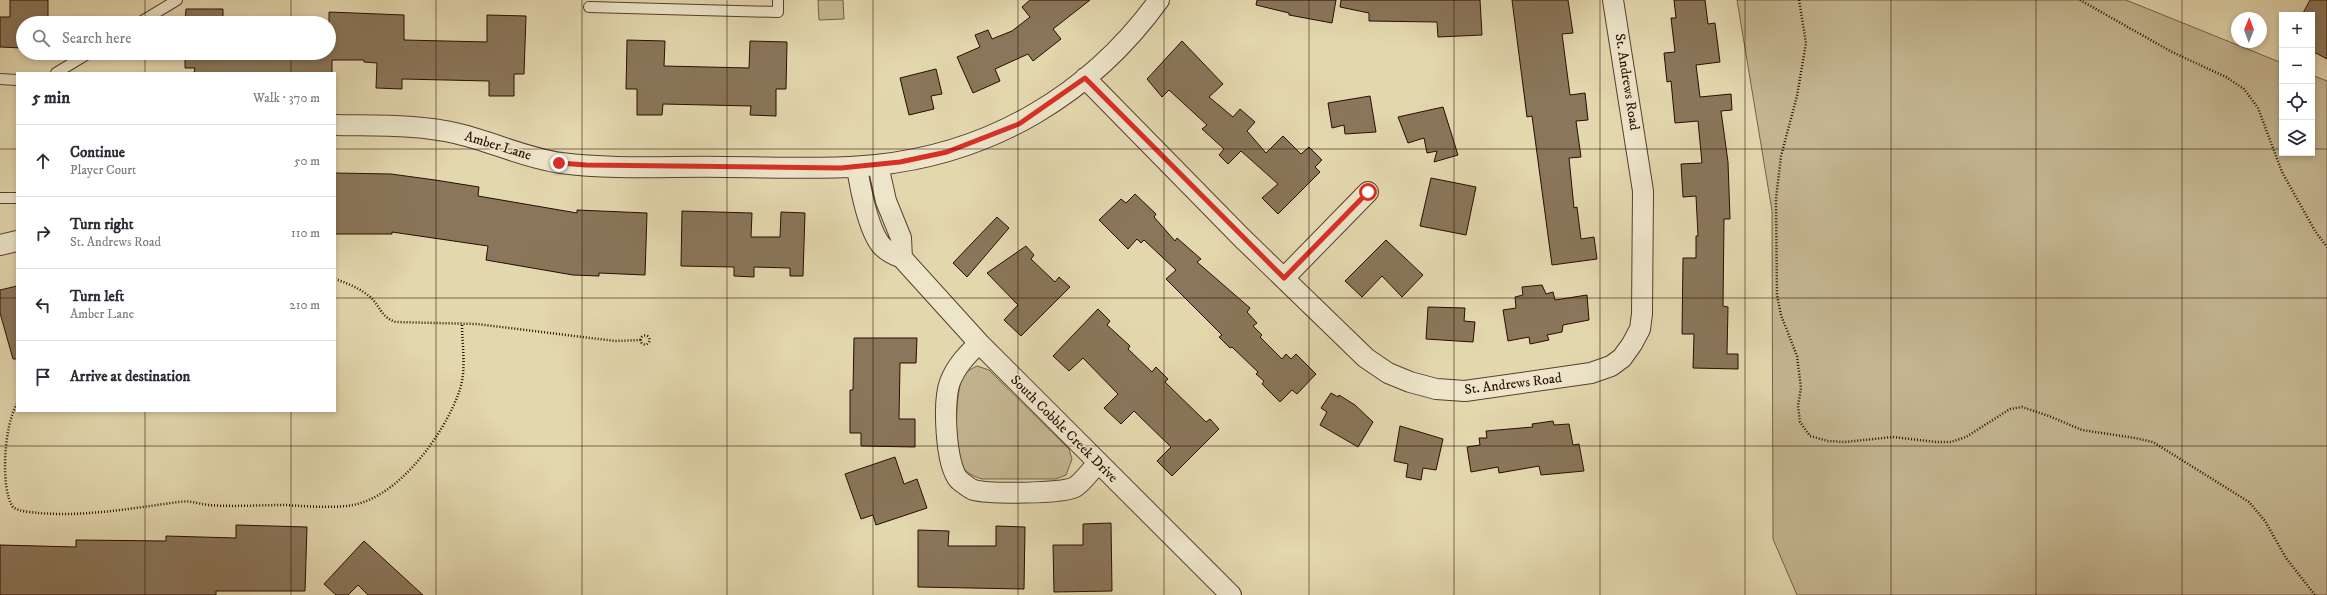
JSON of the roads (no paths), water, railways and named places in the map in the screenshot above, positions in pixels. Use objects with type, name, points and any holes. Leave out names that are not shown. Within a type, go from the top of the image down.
[{"type":"street","name":"Amber Lane","points":[[336,125],[420,127],[459,134],[527,156],[586,165],[857,167],[878,165],[947,152],[1019,124],[1085,78],[1125,42],[1159,0]]},
{"type":"street","name":"St. Andrews Road","points":[[1085,78],[1284,278],[1366,358],[1388,373],[1423,386],[1465,391],[1484,390],[1591,373],[1612,366],[1622,358],[1640,329],[1642,314],[1643,192],[1613,0]]},
{"type":"street","points":[[878,165],[886,201],[901,238],[902,258]]},
{"type":"street","name":"South Cobble Creek Drive","points":[[857,167],[865,204],[880,244],[889,252],[902,258],[978,343],[1230,595]]},
{"type":"street","points":[[1284,278],[1368,192]]},
{"type":"street","points":[[0,245],[16,241]]},
{"type":"street","points":[[978,343],[956,369],[949,383],[947,396],[948,450],[951,467],[959,480],[974,490],[1057,492],[1074,487],[1098,463]]},
{"type":"lane","points":[[151,16],[177,0]]},
{"type":"lane","points":[[589,7],[778,12],[778,0]]},
{"type":"lane","points":[[58,72],[77,60]]},
{"type":"lane","points":[[0,79],[16,80]]},
{"type":"lane","points":[[0,198],[16,198]]}]
